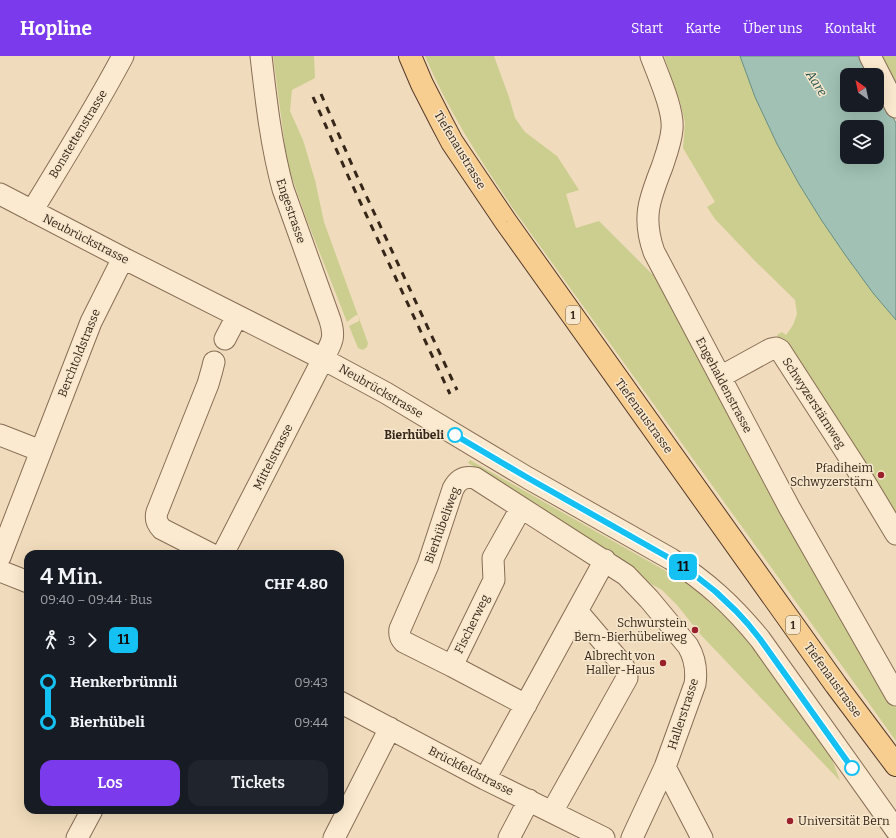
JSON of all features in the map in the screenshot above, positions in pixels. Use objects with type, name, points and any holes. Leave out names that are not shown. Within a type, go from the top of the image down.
[{"type":"main road","name":"Tiefenaustrasse","points":[[410,56],[425,90],[452,142],[506,222],[836,685],[896,765]]},
{"type":"street","name":"Bonstettenstrasse","points":[[32,210],[84,125],[122,56]]},
{"type":"street","name":"Engestrasse","points":[[261,56],[269,119],[282,189],[333,330],[332,342],[323,359]]},
{"type":"street","name":"Engehaldenstrasse","points":[[651,56],[670,108],[673,128],[669,148],[652,194],[648,212],[647,222],[649,235],[656,256],[789,507],[896,695]]},
{"type":"street","points":[[870,56],[896,107]]},
{"type":"street","name":"Neubrückstrasse","points":[[0,194],[323,359],[386,393],[528,478],[687,569],[712,588],[736,611],[760,639],[896,830]]},
{"type":"street","name":"Berchtoldstrasse","points":[[0,557],[91,322],[123,258]]},
{"type":"street","points":[[225,339],[237,316]]},
{"type":"street","name":"Schwyzerstärnweg","points":[[720,377],[771,349],[776,348],[780,350],[855,466],[896,534]]},
{"type":"street","name":"Mittelstrasse","points":[[225,550],[323,359]]},
{"type":"street","points":[[204,550],[162,529],[157,523],[156,514],[208,384],[214,362]]},
{"type":"street","points":[[0,435],[41,451]]},
{"type":"street","name":"Bierhübeliweg","points":[[452,666],[404,642],[399,633],[428,565],[453,489],[464,477],[475,478],[605,560],[626,574],[649,599]]},
{"type":"street","name":"Fischerweg","points":[[521,508],[493,558],[494,580],[452,666],[526,705]]},
{"type":"street","points":[[485,779],[605,560]]},
{"type":"street","points":[[0,571],[24,580]]},
{"type":"street","name":"Hallerstrasse","points":[[632,838],[665,767],[695,684],[696,672],[694,657],[688,646],[649,599]]},
{"type":"street","points":[[552,812],[627,678],[626,671],[622,664],[577,611]]},
{"type":"street","name":"Brückfeldstrasse","points":[[344,704],[485,779],[604,838]]},
{"type":"street","points":[[334,838],[390,728]]},
{"type":"street","points":[[665,767],[702,838]]},
{"type":"street","points":[[509,838],[529,800]]},
{"type":"street","points":[[77,838],[90,814]]},
{"type":"green space","points":[[273,56],[314,56],[315,78],[292,90],[290,111],[303,140],[315,180],[324,222],[358,317],[356,315],[347,322],[306,218],[289,169]]},
{"type":"green space","points":[[425,56],[494,56],[515,118],[525,132],[557,156],[579,190],[566,194],[576,228],[599,221],[652,274],[656,271],[831,595],[896,708],[896,741],[514,210],[477,154],[455,116]]},
{"type":"green space","points":[[664,56],[740,56],[755,97],[777,144],[799,184],[846,256],[873,293],[896,320],[896,533],[777,335],[782,332],[786,335],[793,325],[797,314],[795,300],[715,219],[707,207],[715,202],[683,148],[685,123],[680,102]]},
{"type":"green space","points":[[874,56],[896,56],[896,97],[884,75],[884,68],[880,68]]},
{"type":"green space","points":[[360,320],[368,343],[367,347],[363,350],[358,348],[349,326]]},
{"type":"green space","points":[[470,460],[680,579],[699,593],[725,617],[750,644],[832,759],[840,781],[701,635],[677,605],[662,590],[651,584],[611,553],[468,463]]},
{"type":"water","name":"Aare","points":[[740,56],[863,56],[869,68],[840,68],[840,112],[884,112],[884,100],[896,123],[896,320],[873,293],[822,221],[777,144],[755,97]]},
{"type":"railway","points":[[321,94],[356,174],[457,390]]},
{"type":"railway","points":[[313,97],[349,178],[450,394]]},
{"type":"bus line","name":"11","points":[[455,435],[671,559],[703,581],[736,611],[760,639],[852,768]]},
{"type":"place","name":"Bierhübeli","points":[[455,435]]},
{"type":"place","name":"Pfadiheim Schwyzerstärn","points":[[881,475]]},
{"type":"place","name":"Schwurstein Bern-Bierhübeliweg","points":[[695,630]]},
{"type":"place","name":"Albrecht von Haller-Haus","points":[[663,663]]},
{"type":"place","name":"Universität Bern","points":[[790,821]]}]
